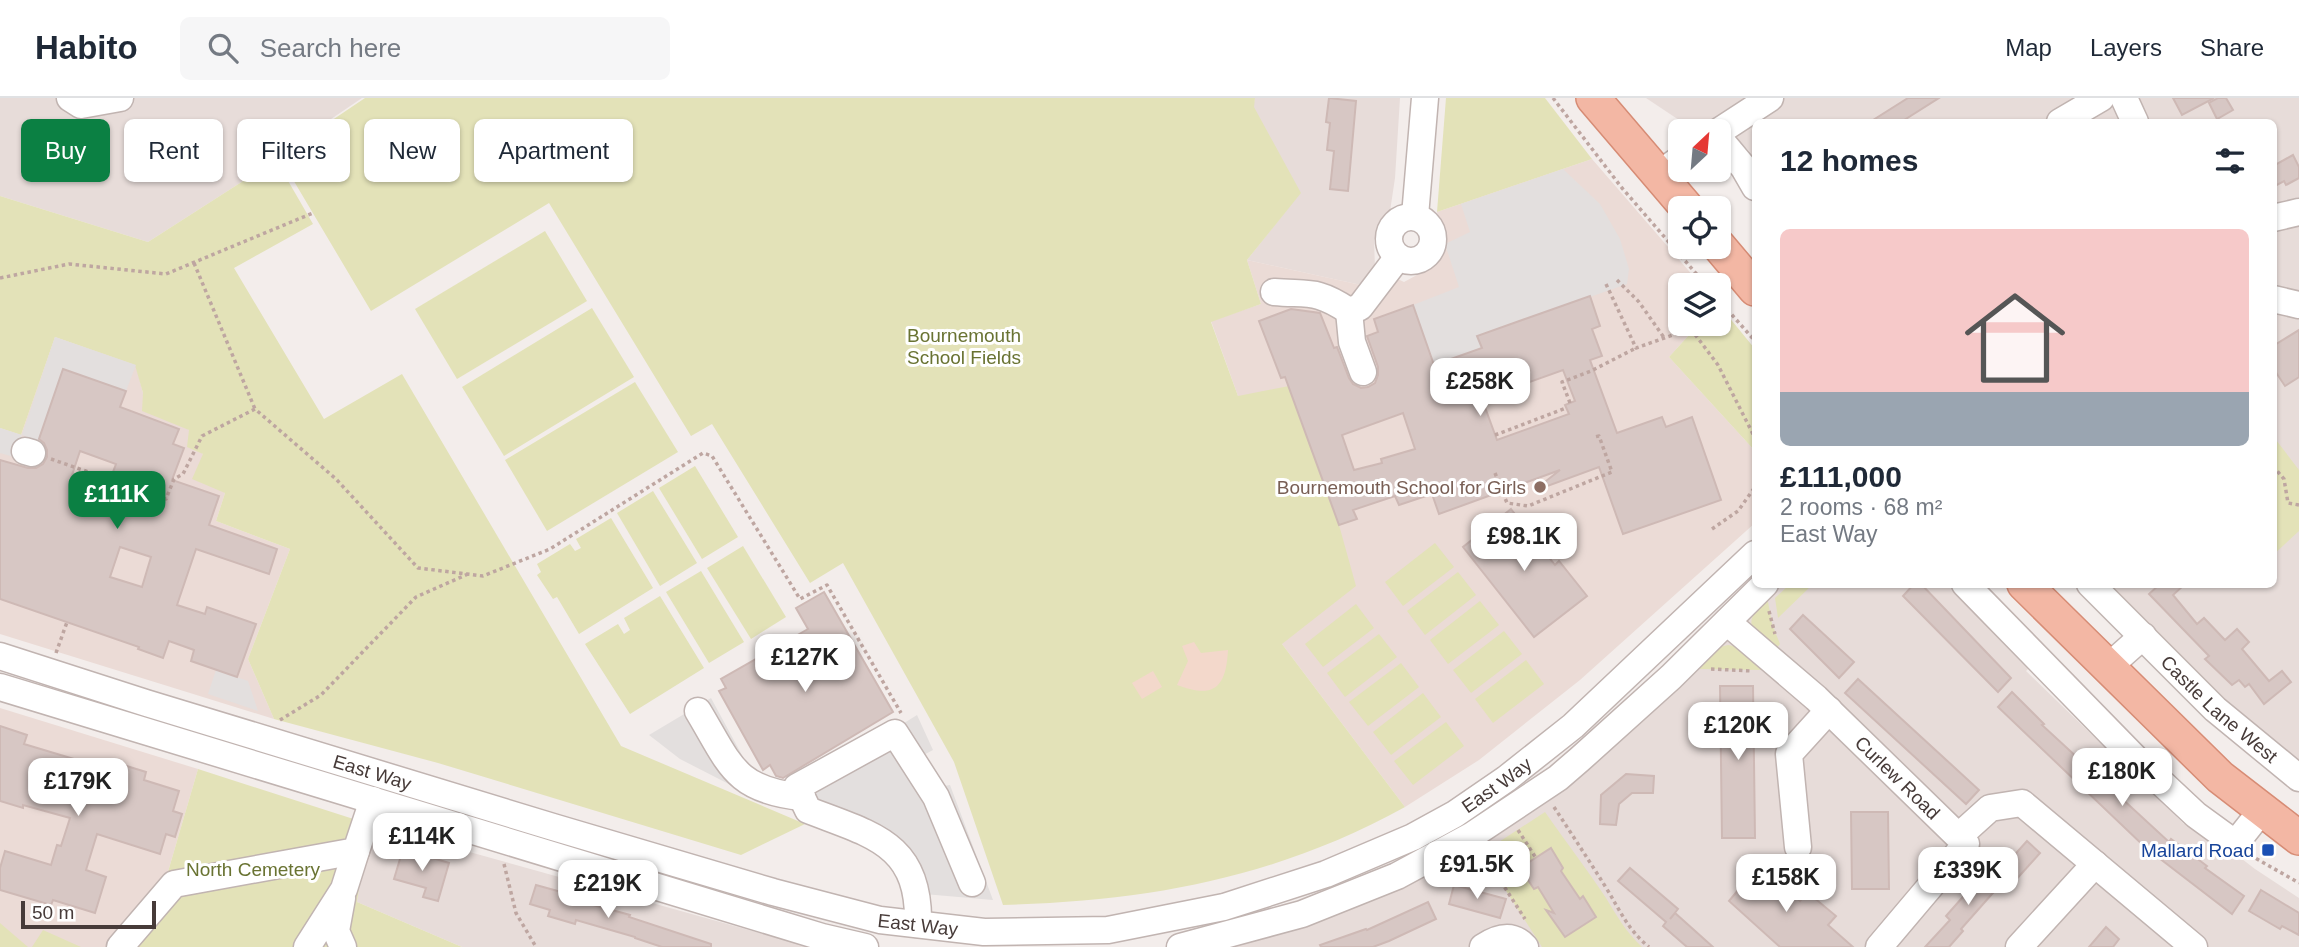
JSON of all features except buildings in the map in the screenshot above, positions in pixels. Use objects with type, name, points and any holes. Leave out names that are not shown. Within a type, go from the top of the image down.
[{"type":"main road","points":[[1592,98],[1668,166]]},
{"type":"main road","points":[[1730,259],[1752,285]]},
{"type":"main road","points":[[2028,588],[2220,777],[2285,826]]},
{"type":"street","points":[[70,98],[81,105],[120,98]]},
{"type":"street","points":[[1349,311],[1360,307],[1398,257],[1389,245],[1389,233],[1397,221],[1415,216],[1425,98]]},
{"type":"street","points":[[1731,124],[1770,98]]},
{"type":"street","points":[[2065,119],[2101,98]]},
{"type":"street","points":[[2124,98],[2134,119]]},
{"type":"street","points":[[1731,152],[1752,182]]},
{"type":"street","points":[[2277,217],[2299,212]]},
{"type":"street","points":[[1274,292],[1317,294],[1333,300],[1349,311],[1352,342],[1363,372]]},
{"type":"street","points":[[2277,300],[2299,305]]},
{"type":"street","name":"East Way","points":[[0,656],[272,742],[679,865],[880,920],[918,924],[983,939],[1108,930],[1224,907],[1326,874],[1430,828],[1506,779],[1561,735],[1752,557]]},
{"type":"street","name":"East Way","points":[[1180,947],[1302,914],[1397,876],[1438,853],[1481,845],[1541,788],[1580,759],[1761,588]]},
{"type":"street","points":[[1969,588],[2134,758],[2196,815],[2229,839],[2239,839],[2285,826]]},
{"type":"street","name":"Castle Lane West","points":[[2094,588],[2215,709],[2299,778]]},
{"type":"street","name":"Curlew Road","points":[[1727,622],[1829,710],[1959,836]]},
{"type":"street","points":[[2107,668],[2143,636]]},
{"type":"street","name":"East Way","points":[[0,687],[822,937],[861,946]]},
{"type":"street","points":[[138,729],[146,703]]},
{"type":"street","points":[[1798,847],[1789,754],[1829,710]]},
{"type":"street","points":[[698,711],[732,767],[743,779],[805,804],[861,831],[896,852],[911,873],[919,904],[918,924]]},
{"type":"street","points":[[805,804],[797,787],[895,733],[936,797],[972,883]]},
{"type":"street","points":[[1561,735],[1580,759]]},
{"type":"street","points":[[312,782],[319,756]]},
{"type":"street","points":[[343,947],[336,931],[344,889],[373,800]]},
{"type":"street","points":[[1893,942],[1966,844],[1959,836],[1990,808],[2022,803],[2194,947]]},
{"type":"street","points":[[1430,828],[1438,853]]},
{"type":"street","points":[[120,947],[174,884],[356,851]]},
{"type":"street","points":[[2019,947],[2095,864]]},
{"type":"street","points":[[307,947],[344,889]]},
{"type":"street","points":[[861,915],[861,946]]},
{"type":"street","points":[[1483,947],[1496,939],[1508,937],[1517,940],[1528,937]]},
{"type":"path","points":[[1553,98],[1622,188],[1696,273]]},
{"type":"path","points":[[0,278],[69,264],[166,274],[313,213]]},
{"type":"path","points":[[194,262],[255,410],[335,479],[418,568],[483,576],[550,549],[704,453],[712,456],[800,599],[827,585],[902,714]]},
{"type":"path","points":[[1617,280],[1639,302],[1665,339]]},
{"type":"path","points":[[1606,285],[1636,348]]},
{"type":"path","points":[[1731,314],[1752,338]]},
{"type":"path","points":[[1570,403],[1562,382],[1591,371],[1636,348],[1673,336]]},
{"type":"path","points":[[1696,336],[1718,365],[1752,432]]},
{"type":"path","points":[[1495,435],[1566,408]]},
{"type":"path","points":[[29,452],[166,499],[174,479],[183,474],[202,436],[255,410]]},
{"type":"path","points":[[1495,473],[1507,503],[1528,506],[1612,472],[1599,436],[1594,437]]},
{"type":"path","points":[[2277,471],[2284,479],[2288,503],[2299,505]]},
{"type":"path","points":[[1712,529],[1738,511],[1752,491]]},
{"type":"path","points":[[272,742],[280,720],[321,695],[416,597],[468,574]]},
{"type":"path","points":[[62,675],[55,651],[67,622]]},
{"type":"path","points":[[1541,788],[1623,919],[1634,934],[1649,947]]},
{"type":"path","points":[[1509,835],[1518,829],[1536,858]]},
{"type":"path","points":[[2229,839],[2280,874],[2299,883]]},
{"type":"path","points":[[505,841],[504,867],[516,913],[536,947]]},
{"type":"path","points":[[1481,845],[1528,937]]},
{"type":"shaded area","points":[[0,98],[362,98],[331,119],[237,119],[237,182],[242,182],[148,242],[0,196]]},
{"type":"shaded area","points":[[1255,98],[1400,98],[1395,178],[1389,218],[1374,240],[1375,268],[1361,285],[1247,260],[1300,193],[1253,107]]},
{"type":"shaded area","points":[[1646,98],[2299,98],[2299,768],[2215,701],[2107,588],[2277,588],[2277,119],[1752,119],[1752,157],[1731,132],[1731,119],[1678,119]]},
{"type":"shaded area","name":"Bournemouth School for Girls","points":[[1592,159],[1668,247],[1668,259],[1679,259],[1691,273],[1668,273],[1668,336],[1688,336],[1669,357],[1752,448],[1752,526],[1580,680],[1479,760],[1405,807],[1282,644],[1238,396],[1211,321],[1261,304],[1247,260],[1361,285],[1375,268],[1404,282],[1430,268],[1445,244],[1437,212]]},
{"type":"shaded area","points":[[1563,169],[1600,204],[1620,239],[1629,269],[1627,284],[1478,336],[1482,348],[1434,365],[1413,305],[1459,287],[1445,244],[1470,232],[1461,204]]},
{"type":"shaded area","points":[[55,337],[136,365],[143,393],[189,430],[225,493],[216,521],[290,549],[248,659],[274,719],[0,634],[0,428],[21,435]]},
{"type":"shaded area","points":[[55,337],[136,365],[126,391],[63,369],[38,441],[22,435]]},
{"type":"shaded area","points":[[0,428],[22,435],[14,457],[0,453]]},
{"type":"shaded area","points":[[1760,588],[1960,588],[2033,664],[2026,671],[2184,824],[2190,819],[2255,869],[2299,898],[2299,947],[1174,947],[1438,853],[1494,819]]},
{"type":"shaded area","points":[[216,670],[248,681],[258,711],[208,694]]},
{"type":"shaded area","points":[[711,698],[762,792],[897,718],[901,725],[917,715],[933,750],[916,759],[933,788],[950,785],[993,900],[924,894],[887,836],[808,810],[756,798],[680,759],[649,735]]},
{"type":"shaded area","points":[[0,708],[198,769],[165,882],[110,947],[0,947]]},
{"type":"shaded area","points":[[369,824],[810,947],[462,947],[357,902]]},
{"type":"green space","name":"Bournemouth School Fields","points":[[365,98],[1255,98],[1254,107],[1301,193],[1247,260],[1261,304],[1211,322],[1238,396],[1289,386],[1339,525],[1356,586],[1282,644],[1405,807],[1308,852],[1210,881],[1109,898],[1003,905],[954,762],[843,563],[810,583],[712,424],[691,436],[549,203],[371,311],[294,182],[350,182],[350,119],[334,119]]},
{"type":"green space","points":[[1446,98],[1545,98],[1592,159],[1437,212]]},
{"type":"green space","points":[[242,182],[289,182],[313,224],[234,268],[324,419],[402,374],[621,746],[805,824],[741,855],[438,763],[274,719],[248,659],[290,549],[216,521],[225,493],[192,479],[203,454],[187,447],[189,430],[142,411],[143,393],[135,365],[55,337],[21,435],[0,428],[0,196],[148,242]]},
{"type":"green space","points":[[545,231],[587,301],[457,379],[415,309]]},
{"type":"green space","points":[[592,308],[634,377],[504,456],[462,387]]},
{"type":"green space","points":[[1731,320],[1752,345],[1752,448],[1669,357],[1688,336],[1731,336]]},
{"type":"green space","points":[[635,382],[678,452],[547,531],[505,460]]},
{"type":"green space","points":[[2277,441],[2299,470],[2299,531],[2277,551]]},
{"type":"green space","points":[[695,466],[738,537],[702,559],[659,488]]},
{"type":"green space","points":[[653,491],[697,563],[660,586],[617,513]]},
{"type":"green space","points":[[611,518],[653,588],[579,634],[557,597],[553,599],[537,575],[541,572],[537,564],[570,544],[575,551],[581,548],[576,539]]},
{"type":"green space","points":[[1435,543],[1454,567],[1403,606],[1385,582]]},
{"type":"green space","points":[[743,546],[786,617],[751,639],[707,568]]},
{"type":"green space","points":[[701,571],[744,642],[709,663],[666,592]]},
{"type":"green space","points":[[1458,572],[1476,595],[1425,635],[1407,611]]},
{"type":"green space","points":[[1786,588],[1809,588],[1778,618],[1775,598]]},
{"type":"green space","points":[[660,596],[704,668],[630,714],[585,644],[618,624],[624,634],[630,630],[624,618]]},
{"type":"green space","points":[[1767,596],[1772,624],[1780,644],[1774,651],[1752,625],[1754,614]]},
{"type":"green space","points":[[1480,601],[1499,625],[1448,664],[1430,640]]},
{"type":"green space","points":[[1356,604],[1374,628],[1323,667],[1305,644]]},
{"type":"green space","points":[[1504,631],[1522,654],[1471,693],[1453,670]]},
{"type":"green space","points":[[1379,634],[1397,657],[1345,697],[1327,673]]},
{"type":"green space","points":[[1720,647],[1739,647],[1765,670],[1699,669]]},
{"type":"green space","points":[[1526,660],[1544,684],[1493,723],[1475,699]]},
{"type":"green space","points":[[1401,663],[1419,687],[1368,726],[1349,702]]},
{"type":"green space","points":[[1423,693],[1441,717],[1391,755],[1373,732]]},
{"type":"green space","points":[[1446,722],[1464,746],[1413,785],[1394,761]]},
{"type":"green space","name":"North Cemetery","points":[[198,769],[369,824],[357,902],[462,947],[110,947],[165,882]]},
{"type":"green space","points":[[1545,812],[1622,924],[1642,947],[1542,947],[1482,853]]},
{"type":"green space","points":[[0,923],[28,947],[0,947]]},
{"type":"green space","points":[[43,930],[81,947],[32,947]]},
{"type":"sand","points":[[1194,642],[1201,653],[1228,650],[1221,681],[1209,690],[1200,691],[1177,685],[1188,661],[1182,646]]},
{"type":"sand","points":[[1153,671],[1162,687],[1142,699],[1132,683]]},
{"type":"place","name":"Bournemouth School for Girls","points":[[1540,487]]},
{"type":"place","name":"Mallard Road","points":[[2268,850]]}]
